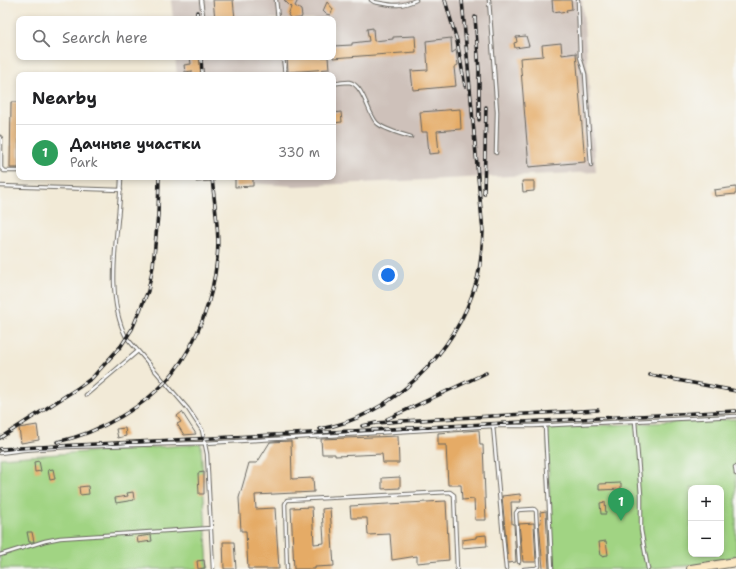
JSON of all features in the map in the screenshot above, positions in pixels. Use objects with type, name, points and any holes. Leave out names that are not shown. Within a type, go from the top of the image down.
[{"type":"main road","points":[[691,569],[736,562]]},
{"type":"lane","points":[[201,0],[203,16]]},
{"type":"lane","points":[[276,0],[278,16]]},
{"type":"lane","points":[[372,0],[374,2],[394,5],[404,5],[416,0]]},
{"type":"lane","points":[[489,0],[497,112],[496,153]]},
{"type":"lane","points":[[578,0],[580,57],[585,74],[592,165]]},
{"type":"lane","points":[[283,60],[285,72]]},
{"type":"lane","points":[[336,84],[352,83],[358,88],[375,122],[380,126],[411,137]]},
{"type":"lane","points":[[0,137],[1,168],[4,171],[16,171]]},
{"type":"lane","points":[[121,180],[114,279],[115,301],[120,326],[126,337],[188,409],[202,430],[207,454],[213,569]]},
{"type":"lane","points":[[0,186],[121,190]]},
{"type":"lane","points":[[86,395],[138,351]]},
{"type":"lane","points":[[0,454],[23,450],[205,443],[493,426],[545,426],[736,416]]},
{"type":"lane","points":[[635,421],[641,495],[641,530],[648,569]]},
{"type":"lane","points":[[493,426],[506,569]]},
{"type":"lane","points":[[545,426],[552,569]]},
{"type":"lane","points":[[735,467],[736,474]]},
{"type":"lane","points":[[287,569],[284,504],[287,500],[450,492],[454,495],[457,569]]},
{"type":"lane","points":[[519,562],[516,513],[518,510],[534,509],[536,511],[540,566],[536,568],[524,569]]},
{"type":"lane","points":[[0,555],[45,541],[60,538],[210,528]]},
{"type":"shaded area","points":[[171,0],[582,0],[596,172],[295,186],[200,180],[336,180],[336,72],[177,72],[175,60],[336,60],[336,16],[173,16]]},
{"type":"green space","points":[[736,419],[736,556],[700,565],[641,569],[552,569],[547,428]]},
{"type":"green space","points":[[201,444],[208,569],[0,569],[0,458]]},
{"type":"building","points":[[213,0],[233,0],[235,16],[215,16]]},
{"type":"building","points":[[284,0],[298,0],[295,6],[301,10],[302,16],[289,16],[291,7]]},
{"type":"building","points":[[552,0],[571,0],[572,9],[566,10],[567,12],[553,12]]},
{"type":"building","points":[[327,2],[333,9],[330,15],[323,11]]},
{"type":"building","points":[[373,28],[374,41],[393,39],[393,37],[415,36],[416,52],[336,58],[336,46],[352,45],[352,43],[369,41],[367,29]]},
{"type":"building","points":[[526,36],[529,46],[515,48],[514,43],[517,42],[516,37]]},
{"type":"building","points":[[451,38],[452,53],[456,50],[458,65],[454,67],[456,86],[413,90],[411,71],[428,70],[426,41]]},
{"type":"building","points":[[561,43],[562,55],[576,53],[585,162],[529,167],[520,58],[543,56],[542,45]]},
{"type":"building","points":[[190,60],[200,60],[202,72],[185,72],[184,65],[191,64]]},
{"type":"building","points":[[287,60],[328,60],[329,69],[288,72]]},
{"type":"building","points":[[11,102],[16,102],[16,168],[10,168]]},
{"type":"building","points":[[460,109],[461,129],[437,131],[439,153],[429,154],[427,132],[422,132],[420,112]]},
{"type":"building","points":[[341,112],[342,122],[336,123],[336,113]]},
{"type":"building","points":[[196,180],[214,181],[196,182]]},
{"type":"building","points":[[235,180],[253,180],[253,186],[235,187]]},
{"type":"building","points":[[522,181],[534,181],[534,191],[523,192]]},
{"type":"building","points":[[736,187],[736,194],[715,196],[714,190]]},
{"type":"building","points":[[182,412],[196,434],[184,435],[177,424],[181,422],[177,416]]},
{"type":"building","points":[[37,425],[39,440],[21,443],[19,428]]},
{"type":"building","points":[[125,428],[126,436],[118,438],[116,429]]},
{"type":"building","points":[[479,430],[480,445],[483,445],[486,520],[475,520],[474,499],[462,500],[461,485],[448,485],[446,445],[438,445],[438,433]]},
{"type":"building","points":[[398,436],[399,463],[383,463],[382,454],[335,456],[335,454],[322,454],[321,439]]},
{"type":"building","points":[[291,441],[292,479],[313,478],[314,492],[255,495],[256,509],[275,508],[279,569],[248,569],[246,531],[241,531],[239,498],[249,463],[257,463],[270,442]]},
{"type":"building","points":[[39,461],[41,471],[35,472],[34,462]]},
{"type":"building","points":[[53,469],[55,479],[50,480],[48,470]]},
{"type":"building","points":[[204,472],[204,494],[199,494],[198,473]]},
{"type":"building","points":[[400,477],[400,488],[382,489],[382,478]]},
{"type":"building","points":[[621,483],[621,489],[599,490],[599,484]]},
{"type":"building","points":[[88,486],[89,494],[80,495],[79,487]]},
{"type":"building","points":[[133,492],[134,500],[116,503],[115,498],[128,496],[127,493]]},
{"type":"building","points":[[520,494],[521,502],[511,502],[516,562],[508,563],[502,496]]},
{"type":"building","points":[[446,501],[449,560],[417,563],[417,556],[392,560],[390,534],[368,535],[367,518],[351,518],[350,506]]},
{"type":"building","points":[[605,502],[606,514],[601,514],[600,503]]},
{"type":"building","points":[[312,507],[314,544],[324,543],[322,509],[330,508],[334,566],[315,567],[315,569],[294,569],[291,508]]},
{"type":"building","points":[[546,511],[549,569],[543,568],[539,523],[541,523],[540,512]]},
{"type":"building","points":[[534,523],[536,562],[523,562],[519,524]]},
{"type":"building","points":[[27,532],[32,532],[34,542],[29,542]]},
{"type":"building","points":[[151,535],[152,541],[138,543],[137,537]]},
{"type":"building","points":[[486,535],[487,546],[462,548],[462,540]]},
{"type":"building","points":[[606,541],[608,555],[601,556],[599,542]]},
{"type":"building","points":[[223,542],[234,542],[236,569],[224,569]]},
{"type":"building","points":[[204,560],[205,568],[198,569],[197,561]]},
{"type":"railway","points":[[445,0],[457,41],[465,86]]},
{"type":"railway","points":[[320,429],[347,422],[372,411],[395,396],[417,378],[436,357],[453,334],[466,309],[478,277],[483,232],[462,0]]},
{"type":"railway","points":[[475,17],[479,70],[479,120]]},
{"type":"railway","points":[[201,60],[202,72]]},
{"type":"railway","points":[[484,194],[486,107]]},
{"type":"railway","points":[[0,438],[92,378],[121,346],[132,329],[148,291],[153,266],[158,215],[159,180]]},
{"type":"railway","points":[[57,442],[73,438],[105,425],[136,407],[162,385],[182,361],[203,319],[215,274],[218,249],[212,180]]},
{"type":"railway","points":[[387,419],[486,373]]},
{"type":"railway","points":[[650,375],[736,391]]},
{"type":"railway","points":[[362,426],[376,423],[402,421],[598,410]]},
{"type":"railway","points":[[0,449],[736,411]]},
{"type":"place","name":"Дачные участки","points":[[621,521]]}]
